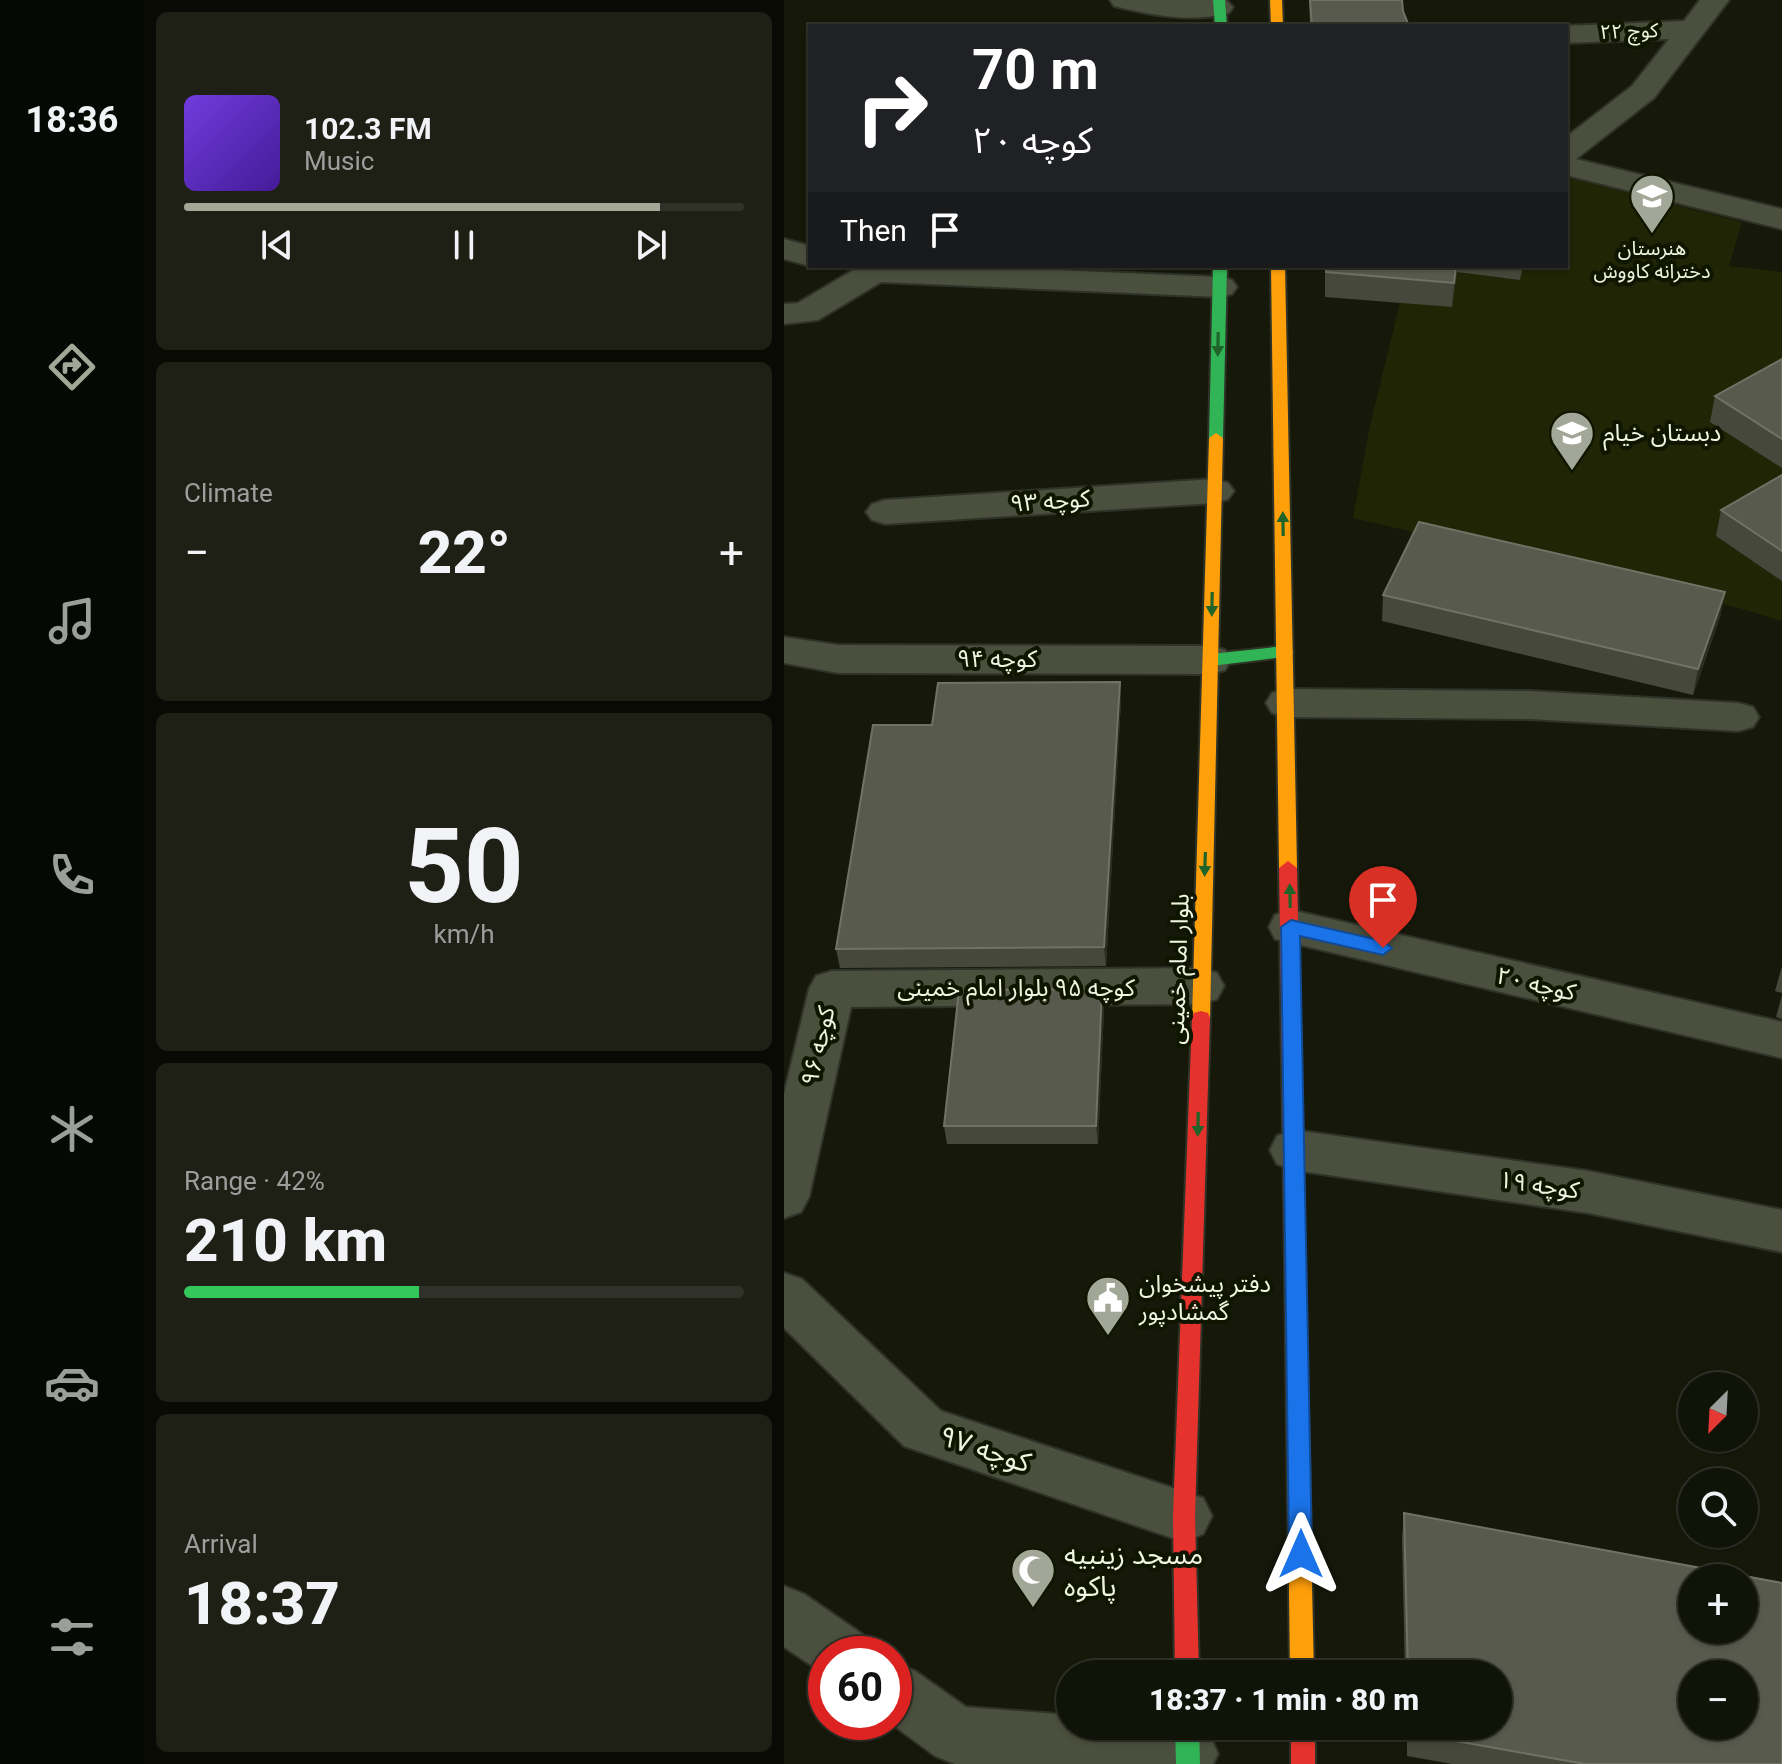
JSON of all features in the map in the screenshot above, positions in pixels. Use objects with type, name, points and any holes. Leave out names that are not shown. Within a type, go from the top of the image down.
[{"type":"main road","points":[[1276,0],[1277,24]]},
{"type":"main road","points":[[1278,268],[1302,1660]]},
{"type":"main road","name":"بلوار امام خمینی","points":[[1187,1660],[1184,1516],[1220,276]]},
{"type":"main road","points":[[1211,660],[1285,652]]},
{"type":"main road","points":[[1303,1740],[1303,1764]]},
{"type":"street","points":[[1124,0],[1157,8],[1220,11]]},
{"type":"street","points":[[1568,150],[1643,92],[1715,0]]},
{"type":"street","name":"کوچ ۲۲","points":[[1568,34],[1693,29]]},
{"type":"street","points":[[1568,166],[1782,219]]},
{"type":"street","points":[[784,249],[808,255]]},
{"type":"street","points":[[784,314],[806,313],[861,269],[1220,276]]},
{"type":"street","name":"کوچه ۹۳","points":[[885,512],[1215,491]]},
{"type":"street","name":"کوچه ۹۴","points":[[784,650],[838,659],[1211,660]]},
{"type":"street","points":[[1286,703],[1529,705],[1738,717]]},
{"type":"street","name":"کوچه ۲۰","points":[[1291,927],[1782,1040]]},
{"type":"street","name":"کوچه ۹۵ بلوار امام خمینی","points":[[832,989],[1201,986]]},
{"type":"street","name":"کوچه ۹۶","points":[[784,1197],[832,989]]},
{"type":"street","name":"کوچه ۱۹","points":[[1294,1150],[1588,1192],[1782,1231]]},
{"type":"street","name":"کوچه ۹۷","points":[[784,1295],[923,1429],[1184,1516]]},
{"type":"street","points":[[784,1613],[817,1636]]},
{"type":"street","points":[[912,1704],[956,1735],[1188,1748]]},
{"type":"shaded area","name":"دبستان خیام","points":[[1568,178],[1742,222],[1729,266],[1782,272],[1782,621],[1739,608],[1353,518],[1370,425],[1409,268],[1568,268]]},
{"type":"building","points":[[1310,0],[1402,0],[1408,24],[1312,24]]},
{"type":"building","points":[[1326,268],[1456,268],[1454,283],[1326,272]]},
{"type":"building","points":[[1782,359],[1782,439],[1715,396]]},
{"type":"building","points":[[1782,475],[1782,551],[1721,510]]},
{"type":"building","points":[[1419,522],[1725,592],[1698,669],[1383,595]]},
{"type":"building","points":[[1120,682],[1104,947],[836,949],[873,725],[932,725],[938,683]]},
{"type":"building","points":[[1102,989],[1096,1126],[944,1126],[959,990]]},
{"type":"building","points":[[1404,1513],[1679,1564],[1678,1644],[1758,1644],[1758,1579],[1782,1583],[1782,1764],[1585,1764],[1450,1740],[1512,1740],[1512,1660],[1408,1660]]},
{"type":"traffic: fast","points":[[1219,0],[1221,24]]},
{"type":"traffic: fast","points":[[1216,438],[1220,268]]},
{"type":"traffic: fast","points":[[1211,660],[1285,652]]},
{"type":"traffic: fast","points":[[1187,1740],[1188,1764]]},
{"type":"traffic: slow","points":[[1276,0],[1277,24]]},
{"type":"traffic: slow","points":[[1278,268],[1288,868]]},
{"type":"traffic: slow","points":[[1201,1018],[1216,438]]},
{"type":"traffic: slow","points":[[1295,1267],[1302,1660]]},
{"type":"traffic: jam","points":[[1288,868],[1295,1267]]},
{"type":"traffic: jam","points":[[1187,1660],[1184,1516],[1201,1018]]},
{"type":"traffic: jam","points":[[1303,1740],[1303,1764]]},
{"type":"place","name":"هنرستان دخترانه کاووش","points":[[1652,235]]},
{"type":"place","name":"دبستان خیام","points":[[1572,472]]},
{"type":"place","name":"دفتر پیشخوان گمشادپور","points":[[1108,1337]]},
{"type":"place","name":"مسجد زینبیه پاکوه","points":[[1033,1609]]},
{"type":"route","points":[[1301,1554],[1291,927],[1383,948]]}]
